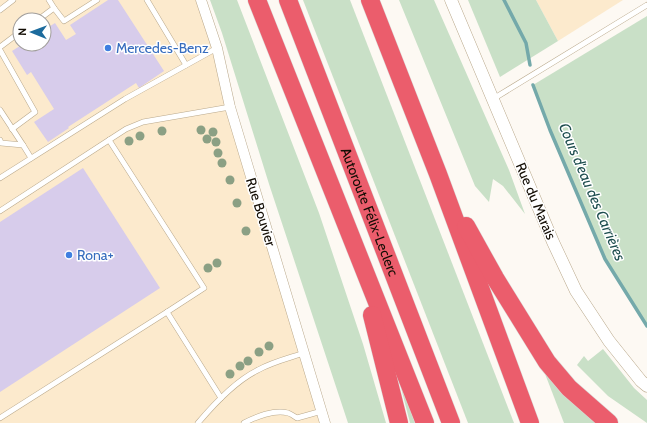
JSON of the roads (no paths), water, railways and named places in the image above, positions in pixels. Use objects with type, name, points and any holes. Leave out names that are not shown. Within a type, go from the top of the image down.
[{"type":"highway","points":[[257,0],[425,423]]},
{"type":"highway","name":"Autoroute Félix-Leclerc","points":[[288,0],[452,423]]},
{"type":"highway","points":[[370,0],[438,174],[530,423]]},
{"type":"highway","points":[[438,174],[495,278],[547,362],[569,388],[609,423]]},
{"type":"highway","points":[[355,244],[399,423]]},
{"type":"street","name":"Rue Bouvier","points":[[201,0],[217,48],[230,106],[325,423]]},
{"type":"street","name":"Rue du Marais","points":[[451,0],[576,291],[609,341],[641,381],[647,386]]},
{"type":"lane","points":[[0,10],[13,0]]},
{"type":"lane","points":[[49,0],[64,20],[97,0]]},
{"type":"lane","points":[[147,0],[186,65]]},
{"type":"lane","points":[[493,99],[647,5]]},
{"type":"lane","points":[[49,12],[54,8]]},
{"type":"lane","points":[[0,46],[12,38]]},
{"type":"lane","points":[[0,178],[125,99],[217,48]]},
{"type":"lane","points":[[0,50],[35,112],[12,129]]},
{"type":"lane","points":[[0,212],[109,140],[143,122],[230,106]]},
{"type":"lane","points":[[0,110],[31,158]]},
{"type":"lane","points":[[0,140],[2,143],[23,145]]},
{"type":"lane","points":[[0,418],[204,288],[109,140]]},
{"type":"lane","points":[[167,312],[221,398]]},
{"type":"lane","points":[[198,423],[221,398],[243,378],[258,370],[304,353]]},
{"type":"lane","points":[[244,423],[259,415],[287,413],[298,420],[322,411]]},
{"type":"waterway","name":"Cours d'eau des Carrières","points":[[504,0],[526,43],[530,65]]},
{"type":"waterway","name":"Cours d'eau des Carrières","points":[[533,85],[550,130],[605,259],[647,326]]},
{"type":"place","name":"Mercedes-Benz","points":[[108,48]]},
{"type":"place","name":"Rona+","points":[[69,255]]}]
